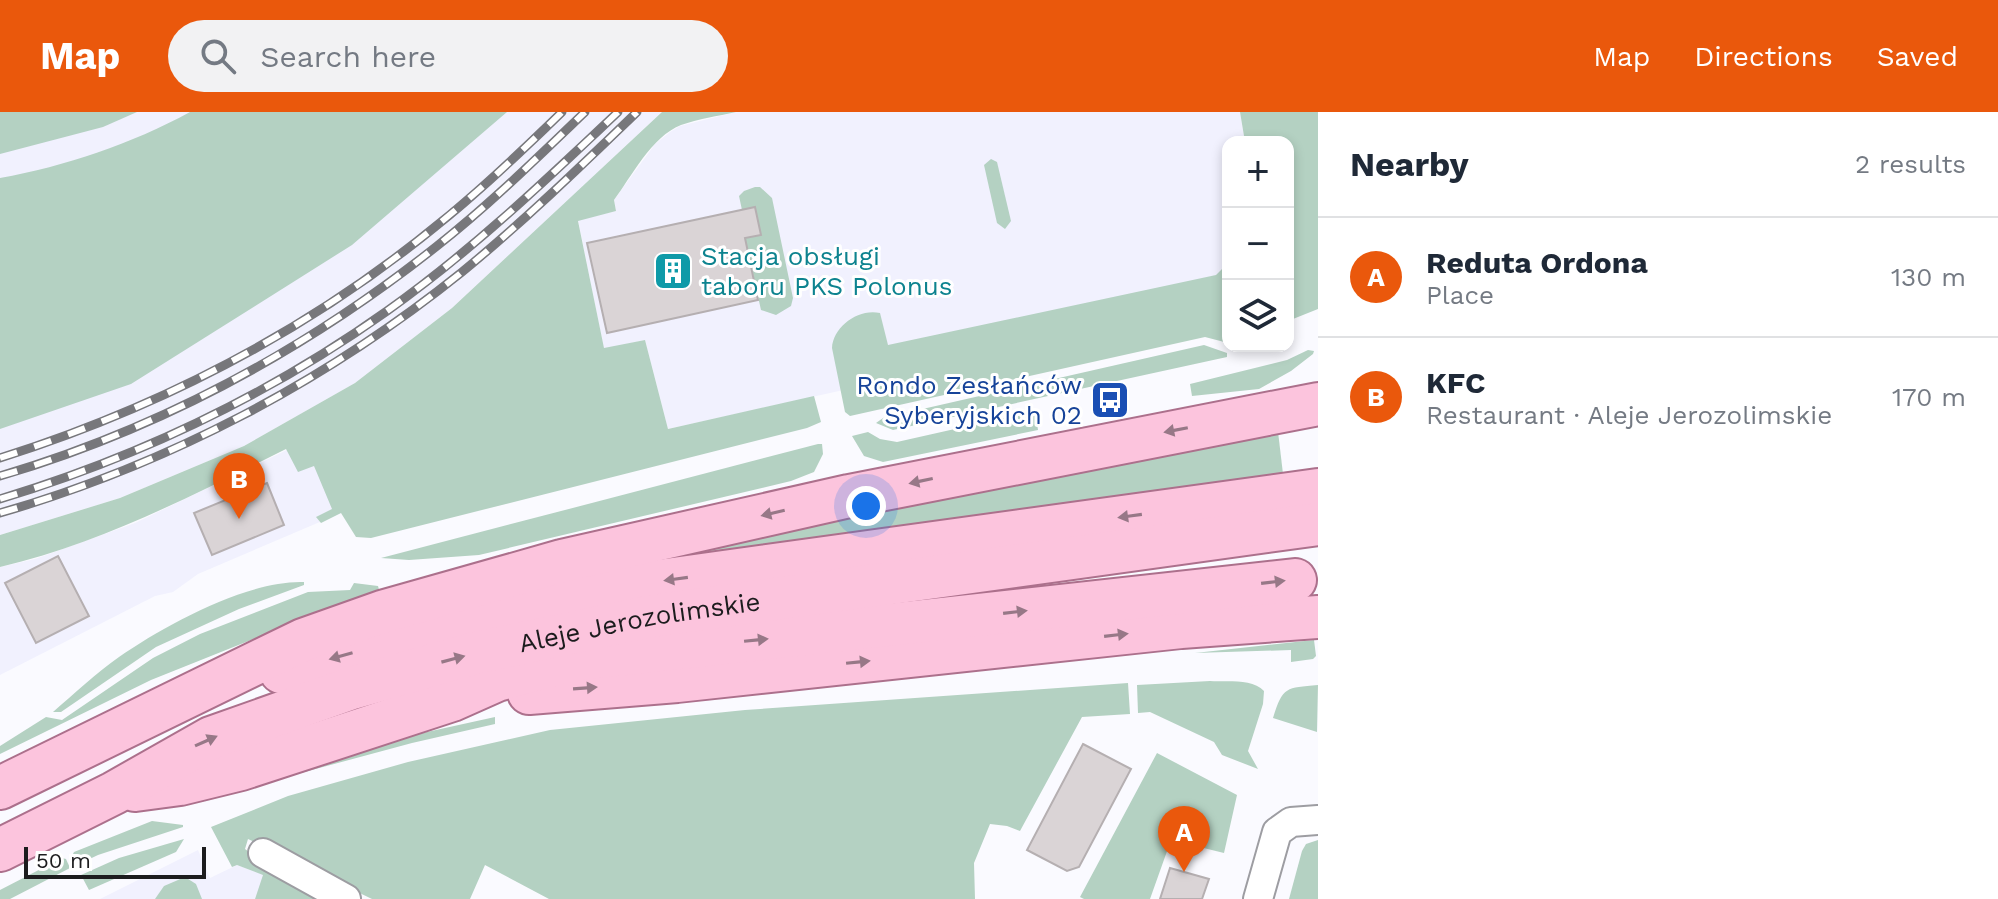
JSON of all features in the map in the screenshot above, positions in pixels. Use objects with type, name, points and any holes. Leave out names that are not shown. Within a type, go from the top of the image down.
[{"type":"main road","points":[[1253,415],[1318,373]]},
{"type":"main road","name":"Aleje Jerozolimskie","points":[[0,788],[329,629],[562,561],[864,493],[1318,404]]},
{"type":"main road","name":"Aleje Jerozolimskie","points":[[0,850],[114,793],[211,738],[352,688],[475,653],[565,632],[1318,490]]},
{"type":"main road","name":"Aleje Jerozolimskie","points":[[221,682],[292,670],[467,621],[652,582],[1318,524]]},
{"type":"main road","points":[[114,793],[180,784],[241,769],[452,700],[497,680],[572,660],[1295,580]]},
{"type":"main road","name":"Aleje Jerozolimskie","points":[[452,700],[677,681],[1181,627],[1318,617]]},
{"type":"street","points":[[1258,899],[1277,832],[1291,822],[1318,820]]},
{"type":"street","points":[[263,853],[346,899]]},
{"type":"shaded area","points":[[0,112],[662,112],[452,308],[355,383],[244,446],[120,498],[0,535]]},
{"type":"shaded area","points":[[736,112],[1240,112],[1244,136],[1222,136],[1222,286],[839,391],[668,429],[645,340],[604,349],[578,220],[616,211],[614,200],[655,144],[680,126]]},
{"type":"shaded area","points":[[316,436],[341,513],[198,574],[173,592],[155,596],[0,675],[0,567],[35,559],[135,523]]},
{"type":"shaded area","points":[[198,850],[210,878],[237,865],[264,875],[255,899],[100,899]]},
{"type":"green space","points":[[0,112],[137,112],[103,127],[0,154]]},
{"type":"green space","points":[[190,112],[507,112],[352,245],[131,384],[0,429],[0,178],[98,152]]},
{"type":"green space","points":[[662,112],[736,112],[681,125],[670,131],[651,148],[614,200],[616,211],[578,221],[604,348],[645,340],[668,429],[814,396],[821,422],[371,538],[356,537],[341,513],[321,523],[316,517],[332,509],[314,466],[298,472],[286,449],[111,531],[0,567],[0,535],[120,498],[244,446],[355,383],[452,308]]},
{"type":"green space","points":[[1240,112],[1318,112],[1318,309],[1294,319],[1294,136],[1244,136]]},
{"type":"green space","points":[[991,159],[997,162],[1011,221],[1005,229],[997,223],[984,165]]},
{"type":"green space","points":[[760,187],[772,198],[793,298],[791,306],[776,315],[761,310],[745,238],[761,234],[755,207],[742,210],[739,196]]},
{"type":"green space","points":[[1222,269],[1222,341],[1205,337],[850,416],[845,412],[833,340],[842,326],[863,313],[880,313],[888,345],[1216,275]]},
{"type":"green space","points":[[1204,345],[1227,353],[1227,357],[893,430],[876,423],[883,418]]},
{"type":"green space","points":[[1308,350],[1314,351],[1313,354],[1259,389],[1192,396],[1190,384],[1287,360]]},
{"type":"green space","points":[[1035,411],[1038,430],[883,462],[864,456],[852,436],[868,432],[880,439],[897,442]]},
{"type":"green space","points":[[1277,423],[1283,474],[662,564],[660,554]]},
{"type":"green space","points":[[822,444],[823,454],[814,472],[791,481],[479,555],[409,560],[381,558]]},
{"type":"green space","points":[[304,582],[304,585],[239,609],[156,647],[61,712],[53,712],[119,657],[183,619],[258,588]]},
{"type":"green space","points":[[354,583],[378,586],[380,593],[151,680],[0,754],[0,746],[46,717],[62,720],[153,658],[200,634],[308,592],[350,590]]},
{"type":"green space","points":[[1314,640],[1316,656],[1313,659],[1291,662],[1291,650],[1195,653]]},
{"type":"green space","points":[[1246,682],[1264,691],[1248,751],[1258,769],[1222,755],[1214,742],[1150,712],[1138,713],[1137,685]]},
{"type":"green space","points":[[1128,683],[1130,714],[1082,717],[1020,831],[990,824],[974,863],[975,899],[549,899],[485,865],[470,899],[372,899],[248,839],[245,849],[314,899],[255,899],[263,875],[237,865],[232,867],[211,827],[288,796],[408,762],[550,730],[745,710]]},
{"type":"green space","points":[[1318,685],[1317,732],[1273,718],[1287,691]]},
{"type":"green space","points":[[495,717],[495,724],[297,774],[297,771],[395,739]]},
{"type":"green space","points":[[1157,753],[1237,795],[1224,853],[1171,840],[1150,899],[1080,897]]},
{"type":"green space","points":[[152,821],[183,827],[77,865],[72,856],[74,852]]},
{"type":"green space","points":[[184,839],[176,852],[89,890],[81,875],[119,858]]},
{"type":"green space","points":[[1318,840],[1318,899],[1289,899],[1302,851],[1306,844]]},
{"type":"green space","points":[[62,858],[66,859],[70,868],[10,899],[0,899],[0,890]]},
{"type":"green space","points":[[185,877],[196,884],[202,899],[155,899],[164,886]]},
{"type":"building","name":"Stacja obsługi taboru PKS Polonus","points":[[755,207],[761,235],[745,238],[758,300],[607,333],[587,243]]},
{"type":"building","points":[[267,483],[284,525],[212,555],[194,513]]},
{"type":"building","points":[[58,556],[89,616],[36,643],[5,583]]},
{"type":"building","points":[[1083,744],[1131,769],[1079,867],[1067,871],[1027,850]]},
{"type":"building","points":[[1170,868],[1209,879],[1202,899],[1160,899]]},
{"type":"railway","points":[[0,458],[119,415],[232,361],[287,330],[340,297],[441,222],[562,112]]},
{"type":"railway","points":[[0,476],[117,435],[174,410],[284,352],[387,284],[437,246],[494,198],[585,112]]},
{"type":"railway","points":[[0,499],[102,464],[152,443],[201,421],[296,370],[387,311],[477,241],[618,112]]},
{"type":"railway","points":[[0,513],[124,470],[184,444],[300,384],[356,349],[410,312],[485,253],[637,112]]},
{"type":"place","name":"Stacja obsługi taboru PKS Polonus","points":[[673,271]]},
{"type":"place","name":"Rondo Zesłańców Syberyjskich 02","points":[[1110,400]]},
{"type":"place","name":"KFC","points":[[239,519]]},
{"type":"place","name":"Reduta Ordona","points":[[1184,872]]}]
